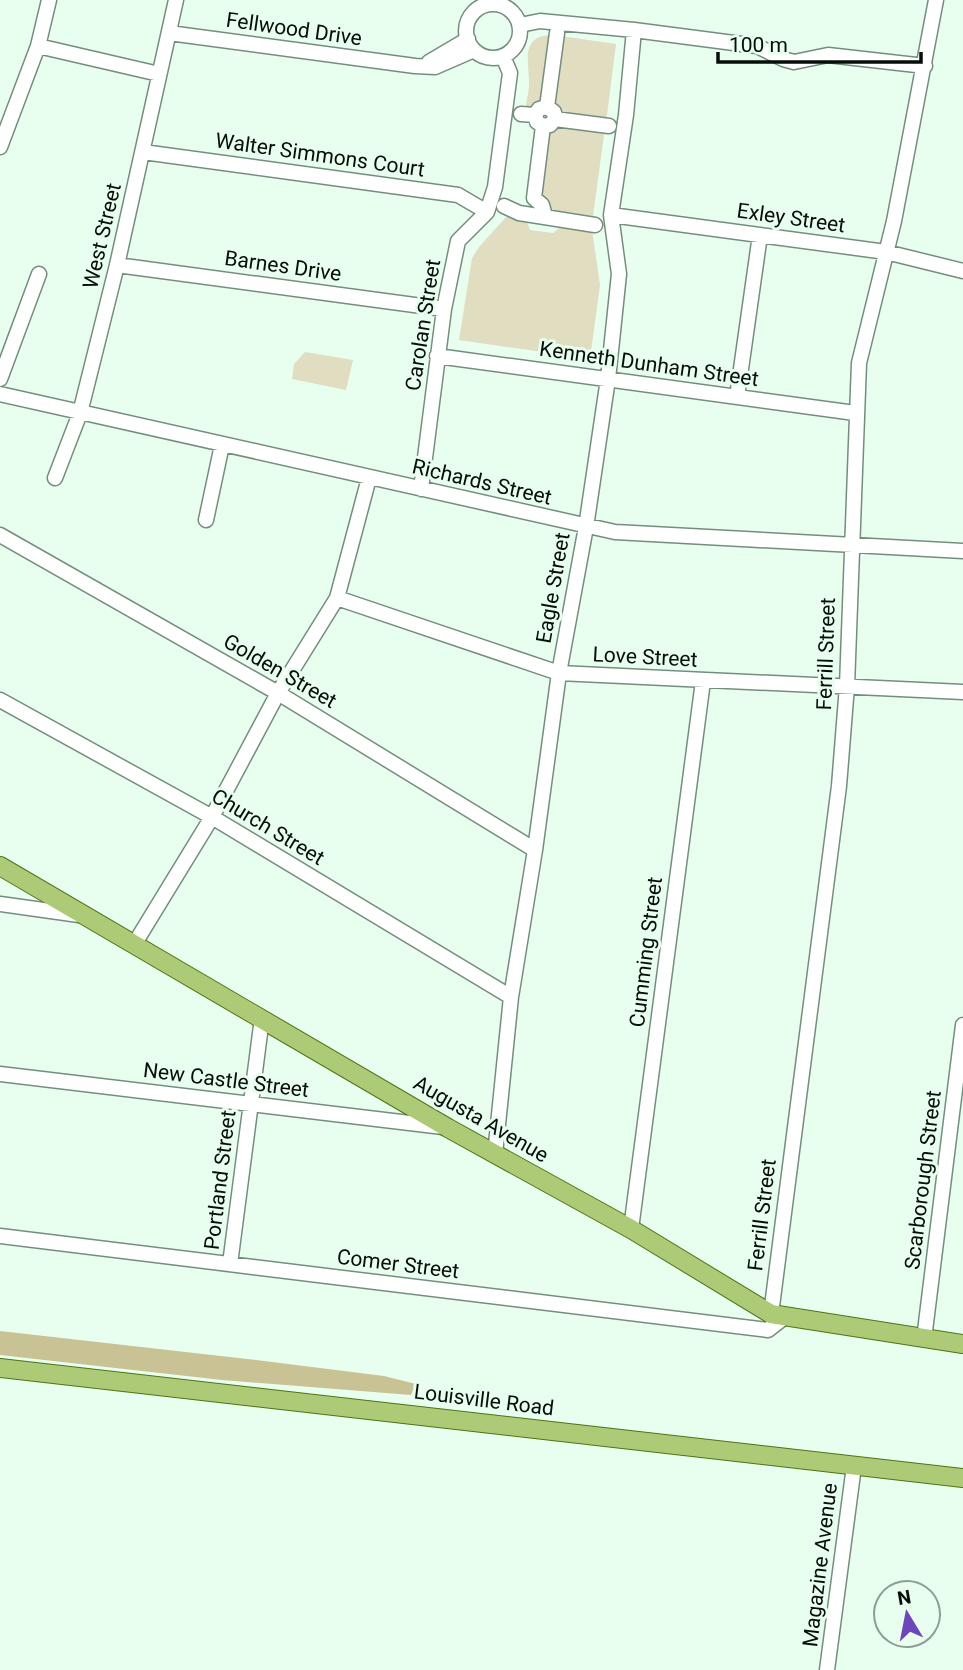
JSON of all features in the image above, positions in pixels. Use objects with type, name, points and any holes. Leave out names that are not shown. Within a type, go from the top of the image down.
[{"type":"main road","name":"Augusta Avenue","points":[[0,866],[448,1128],[631,1229],[778,1315],[963,1344]]},
{"type":"main road","name":"Louisville Road","points":[[0,1368],[963,1478]]},
{"type":"street","points":[[0,147],[38,46],[49,0]]},
{"type":"street","name":"West Street","points":[[55,478],[80,413],[117,265],[176,0]]},
{"type":"street","name":"Ferrill Street","points":[[778,1315],[839,786],[847,686],[855,413],[859,363],[886,252],[936,0]]},
{"type":"street","points":[[478,4],[505,6],[512,11],[520,25],[517,44],[503,56],[488,57],[471,45],[468,21],[478,4]]},
{"type":"street","points":[[520,25],[540,21],[757,46],[794,62],[828,55],[925,66]]},
{"type":"street","name":"Eagle Street","points":[[495,1154],[510,997],[535,850],[559,673],[586,527],[608,379],[619,274],[611,215],[626,115],[634,30]]},
{"type":"street","name":"Fellwood Drive","points":[[169,33],[415,66],[471,45]]},
{"type":"street","points":[[534,198],[540,116],[557,33]]},
{"type":"street","points":[[38,46],[159,74]]},
{"type":"street","name":"Carolan Street","points":[[421,489],[443,309],[458,241],[487,212],[495,187],[510,73],[503,56]]},
{"type":"street","points":[[540,116],[608,126]]},
{"type":"street","name":"Walter Simmons Court","points":[[143,152],[458,195],[487,212]]},
{"type":"street","points":[[519,213],[523,203],[534,198]]},
{"type":"street","points":[[534,198],[542,205],[545,216]]},
{"type":"street","points":[[505,205],[519,213],[595,225]]},
{"type":"street","name":"Exley Street","points":[[611,215],[886,252],[963,271]]},
{"type":"street","points":[[737,397],[760,235]]},
{"type":"street","name":"Barnes Drive","points":[[117,265],[443,309]]},
{"type":"street","points":[[0,379],[39,274]]},
{"type":"street","name":"Kenneth Dunham Street","points":[[438,356],[855,413]]},
{"type":"street","name":"Richards Street","points":[[0,394],[615,532],[963,551]]},
{"type":"street","points":[[206,520],[222,445]]},
{"type":"street","points":[[135,943],[212,817],[278,693],[337,598],[369,478]]},
{"type":"street","name":"Golden Street","points":[[0,535],[278,693],[535,850]]},
{"type":"street","name":"Love Street","points":[[337,598],[559,673],[963,692]]},
{"type":"street","name":"Cumming Street","points":[[631,1229],[703,681]]},
{"type":"street","name":"Church Street","points":[[0,701],[212,817],[510,997]]},
{"type":"street","points":[[0,904],[84,915]]},
{"type":"street","name":"Portland Street","points":[[230,1264],[262,1018]]},
{"type":"street","name":"Scarborough Street","points":[[924,1339],[963,1026]]},
{"type":"street","name":"New Castle Street","points":[[0,1074],[448,1128]]},
{"type":"street","name":"Comer Street","points":[[0,1236],[768,1330],[778,1315]]},
{"type":"street","name":"Magazine Avenue","points":[[827,1670],[854,1465]]},
{"type":"shaded area","points":[[551,35],[542,105],[525,112],[529,87],[530,45],[541,36]]},
{"type":"shaded area","points":[[561,36],[616,44],[606,123],[558,117],[552,106]]},
{"type":"shaded area","points":[[554,126],[605,128],[593,216],[547,209],[539,198],[549,129]]},
{"type":"shaded area","points":[[506,217],[526,219],[530,230],[553,233],[564,224],[592,229],[600,285],[590,359],[459,340],[472,258]]},
{"type":"shaded area","points":[[305,352],[353,360],[346,390],[292,379],[294,364]]},
{"type":"shaded area","points":[[0,1331],[384,1376],[416,1384],[411,1395],[222,1380],[0,1355]]}]
